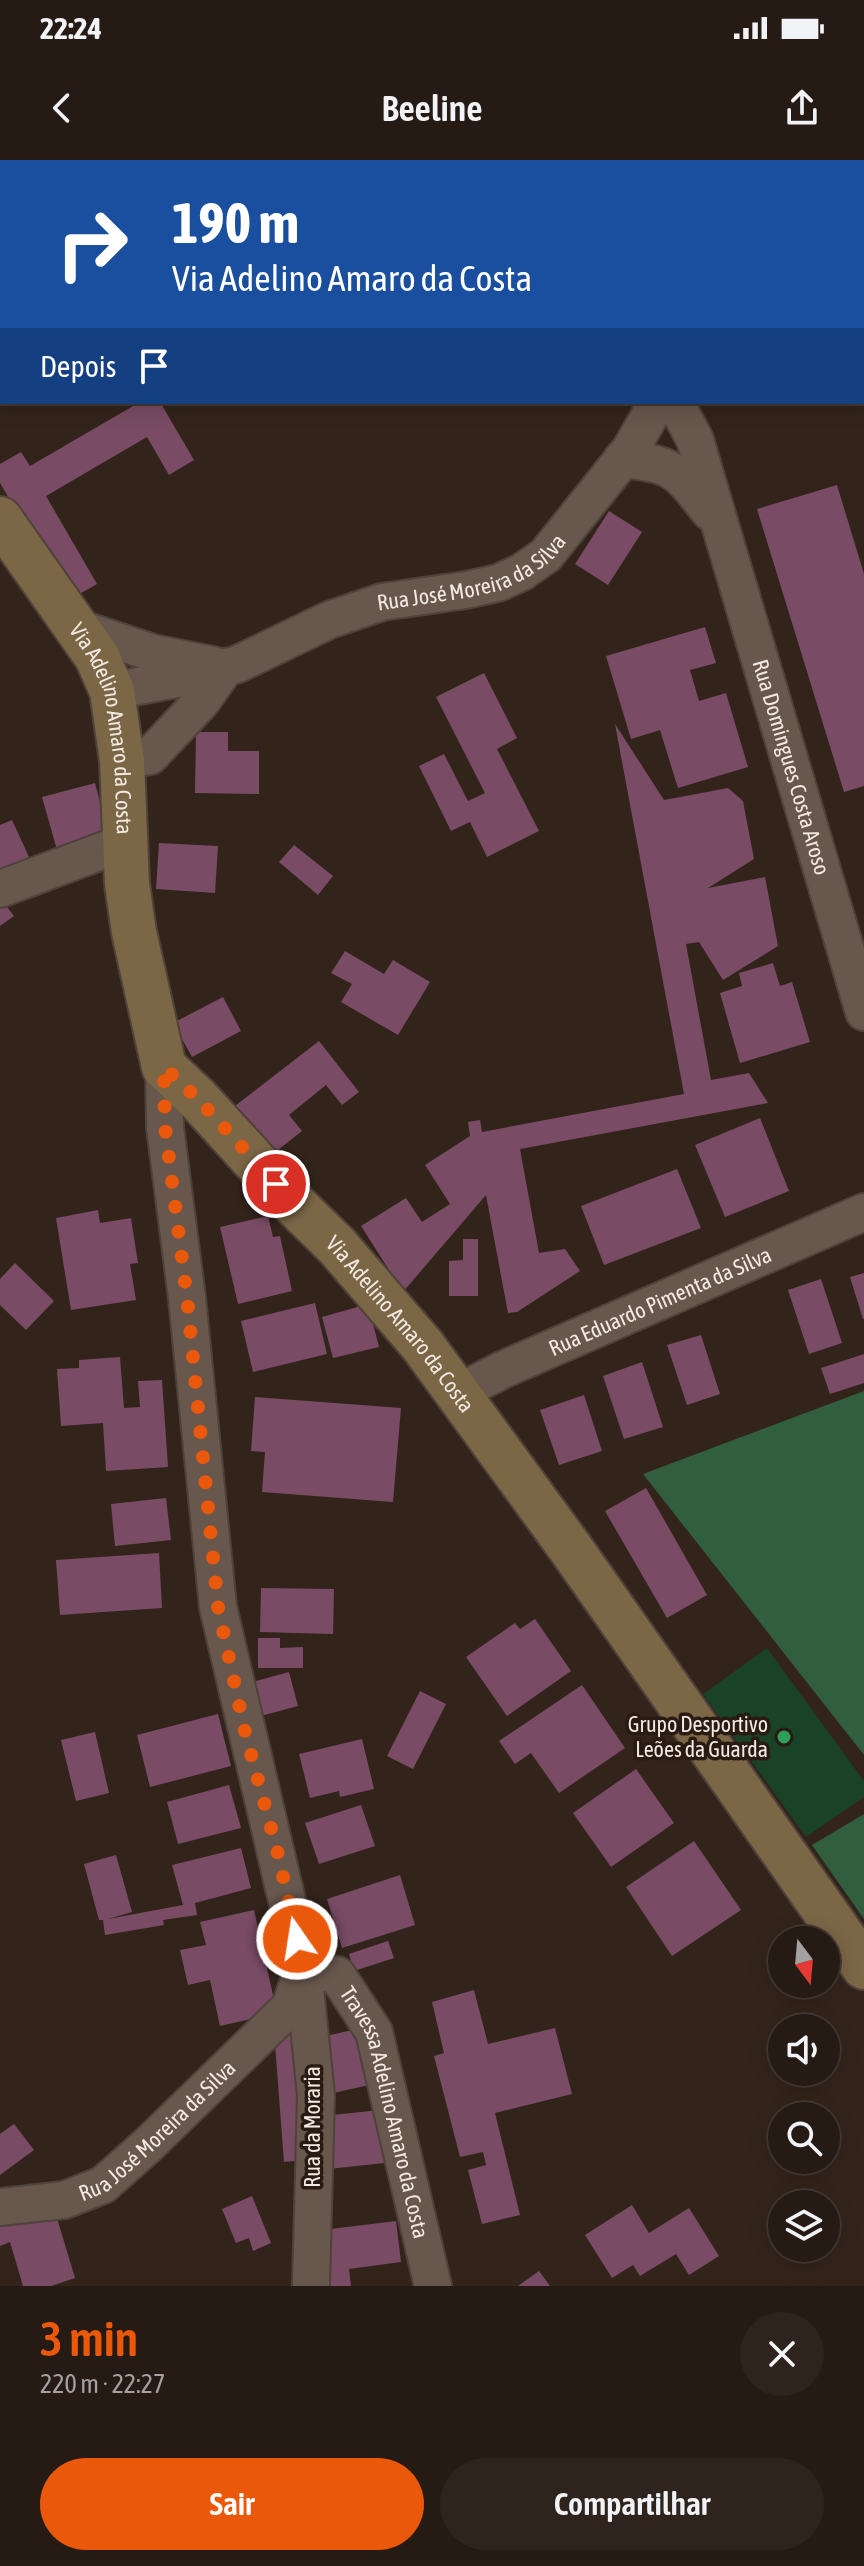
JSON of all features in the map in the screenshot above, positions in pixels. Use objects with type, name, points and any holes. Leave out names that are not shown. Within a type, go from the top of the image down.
[{"type":"main road","name":"Via Adelino Amaro da Costa","points":[[0,519],[97,657],[112,691],[122,761],[127,884],[134,932],[164,1067],[364,1275],[423,1346],[864,1967]]},
{"type":"street","name":"Rua José Moreira da Silva","points":[[112,691],[238,664],[329,620],[382,602],[466,590],[498,583],[522,572],[546,555],[622,459],[649,417],[653,404]]},
{"type":"street","name":"Rua Domingues Costa Aroso","points":[[676,404],[695,440],[864,1012]]},
{"type":"street","name":"Rua Domingues Costa Aroso","points":[[622,459],[655,462],[680,475],[719,522]]},
{"type":"street","points":[[75,627],[153,653],[226,667],[201,702],[150,756],[122,761]]},
{"type":"street","points":[[0,889],[126,842]]},
{"type":"street","name":"Rua da Moraria","points":[[164,1067],[165,1127],[187,1298],[218,1607],[303,1969],[316,2095],[311,2286]]},
{"type":"street","name":"Rua Eduardo Pimenta da Silva","points":[[458,1393],[502,1370],[864,1212]]},
{"type":"street","name":"Rua José Moreira da Silva","points":[[0,2207],[64,2200],[103,2185],[290,2007],[303,1969]]},
{"type":"street","name":"Travessa Adelino Amaro da Costa","points":[[303,1969],[337,1975],[374,2032],[433,2286]]},
{"type":"green space","points":[[864,1391],[864,1755],[643,1474]]},
{"type":"green space","name":"Grupo Desportivo Leões da Guarda","points":[[767,1648],[864,1781],[864,1797],[806,1837],[703,1694]]},
{"type":"green space","points":[[864,1814],[864,1919],[812,1845]]},
{"type":"building","points":[[137,404],[161,404],[194,460],[169,475],[147,437],[46,496],[97,584],[69,600],[0,483],[0,464],[21,452],[30,466]]},
{"type":"building","points":[[837,485],[864,574],[864,786],[844,792],[757,509]]},
{"type":"building","points":[[609,511],[642,532],[608,585],[575,564]]},
{"type":"building","points":[[705,627],[716,663],[690,670],[699,701],[726,693],[748,767],[678,788],[660,730],[631,739],[606,656]]},
{"type":"building","points":[[484,673],[517,738],[497,749],[539,831],[487,857],[470,822],[451,831],[419,766],[444,754],[468,801],[485,793],[436,697]]},
{"type":"building","points":[[615,724],[664,800],[728,788],[743,801],[754,859],[708,888],[765,877],[778,946],[723,980],[699,942],[686,944],[711,1080],[749,1073],[768,1103],[520,1149],[539,1253],[565,1249],[580,1271],[517,1312],[508,1313],[486,1195],[403,1292],[361,1226],[406,1198],[422,1222],[450,1204],[425,1165],[470,1136],[468,1122],[480,1120],[482,1132],[684,1094]]},
{"type":"building","points":[[196,732],[228,732],[228,751],[259,751],[259,794],[195,793]]},
{"type":"building","points":[[95,783],[109,836],[57,850],[42,797]]},
{"type":"building","points":[[12,820],[29,857],[0,870],[0,825]]},
{"type":"building","points":[[159,843],[218,846],[215,893],[156,889]]},
{"type":"building","points":[[294,845],[333,876],[318,895],[279,862]]},
{"type":"building","points":[[0,898],[14,916],[0,926]]},
{"type":"building","points":[[345,951],[384,974],[393,960],[430,982],[398,1035],[341,1002],[352,984],[331,973]]},
{"type":"building","points":[[773,963],[780,986],[792,982],[810,1042],[740,1063],[720,993],[742,986],[739,973]]},
{"type":"building","points":[[223,997],[241,1031],[192,1057],[173,1023]]},
{"type":"building","points":[[319,1041],[359,1092],[342,1105],[326,1085],[289,1115],[302,1131],[269,1157],[231,1109]]},
{"type":"building","points":[[760,1118],[789,1191],[725,1217],[695,1145]]},
{"type":"building","points":[[677,1169],[701,1228],[604,1265],[581,1206]]},
{"type":"building","points":[[98,1210],[100,1223],[131,1218],[138,1263],[130,1264],[136,1300],[71,1310],[56,1218]]},
{"type":"building","points":[[268,1216],[273,1237],[280,1236],[292,1291],[238,1304],[220,1227]]},
{"type":"building","points":[[463,1239],[478,1239],[478,1296],[449,1296],[449,1261],[463,1260]]},
{"type":"building","points":[[15,1263],[54,1301],[26,1330],[0,1305],[0,1279]]},
{"type":"building","points":[[864,1273],[864,1319],[863,1319],[850,1277]]},
{"type":"building","points":[[821,1279],[842,1343],[809,1354],[788,1290]]},
{"type":"building","points":[[315,1303],[327,1354],[253,1372],[241,1321]]},
{"type":"building","points":[[368,1304],[379,1347],[333,1358],[322,1317]]},
{"type":"building","points":[[701,1335],[720,1394],[687,1405],[667,1345]]},
{"type":"building","points":[[864,1354],[864,1383],[830,1394],[821,1368]]},
{"type":"building","points":[[120,1357],[124,1408],[140,1407],[138,1381],[162,1380],[168,1467],[106,1471],[103,1423],[61,1426],[57,1369],[79,1368],[79,1360]]},
{"type":"building","points":[[642,1362],[663,1427],[624,1439],[603,1376]]},
{"type":"building","points":[[584,1395],[602,1451],[559,1465],[540,1410]]},
{"type":"building","points":[[255,1397],[401,1408],[393,1502],[262,1492],[265,1452],[251,1451]]},
{"type":"building","points":[[646,1488],[707,1595],[667,1618],[605,1511]]},
{"type":"building","points":[[166,1498],[171,1540],[115,1546],[111,1504]]},
{"type":"building","points":[[159,1553],[162,1608],[60,1615],[56,1560]]},
{"type":"building","points":[[261,1588],[334,1589],[333,1634],[260,1632]]},
{"type":"building","points":[[535,1619],[571,1671],[507,1716],[466,1657],[515,1623],[520,1629]]},
{"type":"building","points":[[258,1638],[280,1638],[280,1648],[303,1647],[303,1668],[258,1668]]},
{"type":"building","points":[[289,1672],[298,1706],[257,1717],[248,1683]]},
{"type":"building","points":[[582,1685],[625,1748],[559,1793],[531,1753],[515,1764],[499,1741]]},
{"type":"building","points":[[420,1691],[446,1704],[413,1769],[387,1756]]},
{"type":"building","points":[[218,1714],[231,1766],[150,1787],[137,1735]]},
{"type":"building","points":[[95,1732],[109,1793],[76,1801],[61,1740]]},
{"type":"building","points":[[362,1739],[374,1789],[340,1797],[339,1791],[310,1798],[299,1754]]},
{"type":"building","points":[[636,1769],[674,1823],[611,1867],[573,1813]]},
{"type":"building","points":[[229,1785],[241,1828],[178,1844],[167,1802]]},
{"type":"building","points":[[361,1805],[375,1846],[319,1864],[305,1823]]},
{"type":"building","points":[[694,1841],[741,1910],[672,1956],[626,1887]]},
{"type":"building","points":[[241,1848],[251,1888],[195,1903],[197,1915],[163,1920],[164,1925],[105,1935],[84,1864],[116,1855],[132,1912],[108,1919],[183,1905],[172,1865]]},
{"type":"building","points":[[400,1875],[415,1925],[342,1948],[327,1899]]},
{"type":"building","points":[[254,1910],[277,2013],[220,2026],[210,1980],[188,1985],[180,1950],[206,1945],[200,1922]]},
{"type":"building","points":[[388,1941],[394,1958],[354,1971],[349,1954]]},
{"type":"building","points":[[474,1990],[488,2044],[555,2028],[572,2094],[495,2113],[520,2215],[482,2224],[468,2170],[486,2165],[483,2152],[460,2157],[434,2056],[444,2053],[432,2002]]},
{"type":"building","points":[[304,2028],[314,2159],[284,2162],[274,2031]]},
{"type":"building","points":[[357,2029],[369,2085],[329,2094],[317,2038]]},
{"type":"building","points":[[380,2110],[385,2163],[328,2169],[323,2116]]},
{"type":"building","points":[[14,2124],[34,2150],[0,2175],[0,2134]]},
{"type":"building","points":[[252,2196],[271,2243],[253,2251],[249,2238],[236,2243],[222,2209]]},
{"type":"building","points":[[53,2205],[75,2278],[51,2286],[23,2286],[10,2242],[0,2246],[0,2222]]},
{"type":"building","points":[[632,2205],[649,2233],[689,2208],[719,2256],[689,2275],[676,2254],[640,2276],[633,2265],[612,2278],[585,2235]]},
{"type":"building","points":[[396,2221],[401,2262],[349,2269],[351,2286],[320,2286],[314,2231]]},
{"type":"building","points":[[539,2271],[550,2286],[518,2286]]},
{"type":"place","name":"Grupo Desportivo Leões da Guarda","points":[[784,1737]]},
{"type":"route","points":[[276,1184],[197,1098],[164,1067],[165,1127],[187,1298],[218,1607],[245,1732],[297,1939]]}]
